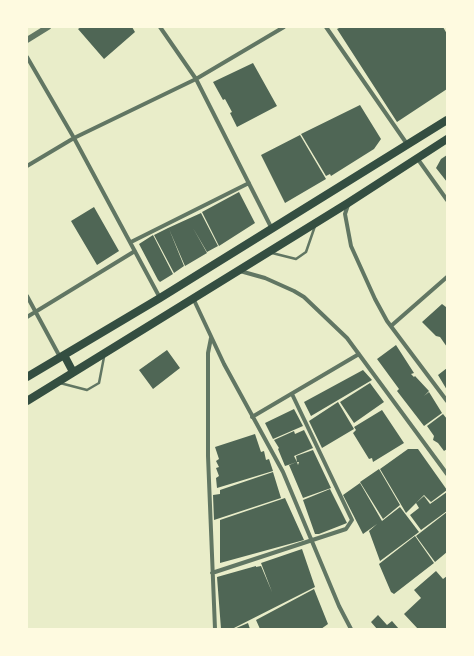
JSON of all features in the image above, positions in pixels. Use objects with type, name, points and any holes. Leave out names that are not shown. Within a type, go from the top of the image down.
[{"type":"main road","points":[[27,377],[160,298],[447,120]]},
{"type":"main road","points":[[27,401],[193,297],[348,203],[447,139]]},
{"type":"main road","points":[[62,356],[73,372]]},
{"type":"street","points":[[27,40],[48,27]]},
{"type":"street","points":[[160,27],[196,79],[272,228]]},
{"type":"street","points":[[27,166],[74,138],[196,79],[284,27]]},
{"type":"street","points":[[326,27],[407,144]]},
{"type":"street","points":[[27,57],[74,138],[160,298]]},
{"type":"street","points":[[417,158],[447,200]]},
{"type":"street","points":[[130,242],[249,184]]},
{"type":"street","points":[[348,203],[345,214],[351,246],[375,299],[391,326],[447,401]]},
{"type":"street","points":[[27,317],[135,251]]},
{"type":"street","points":[[238,270],[265,278],[304,297],[347,338],[447,474]]},
{"type":"street","points":[[391,326],[447,277]]},
{"type":"street","points":[[27,296],[62,356]]},
{"type":"street","points":[[193,297],[211,338],[282,472],[339,606],[351,629]]},
{"type":"street","points":[[211,338],[208,353],[208,456],[215,629]]},
{"type":"street","points":[[252,417],[359,354]]},
{"type":"street","points":[[212,573],[346,529],[352,520],[292,394]]},
{"type":"lane","points":[[268,252],[296,259],[306,252],[316,222]]},
{"type":"lane","points":[[57,382],[87,390],[99,383],[105,352]]},
{"type":"building","points":[[81,27],[132,27],[135,32],[104,59],[78,29]]},
{"type":"building","points":[[341,27],[443,27],[447,34],[447,89],[397,122],[337,29]]},
{"type":"building","points":[[253,63],[277,106],[237,127],[230,113],[232,112],[213,82]]},
{"type":"building","points":[[360,105],[381,139],[374,149],[331,176],[330,174],[326,176],[301,134]]},
{"type":"building","points":[[300,135],[326,179],[285,203],[261,155]]},
{"type":"building","points":[[447,155],[447,182],[436,168],[441,159]]},
{"type":"building","points":[[239,192],[255,223],[219,246],[202,212]]},
{"type":"building","points":[[94,207],[119,251],[97,265],[71,221]]},
{"type":"building","points":[[201,213],[218,246],[207,252],[193,228],[207,253],[185,266],[169,229],[184,266],[174,273],[154,235]]},
{"type":"building","points":[[153,235],[173,274],[160,282],[139,244]]},
{"type":"building","points":[[442,304],[446,307],[447,306],[447,347],[440,337],[436,336],[422,322]]},
{"type":"building","points":[[396,345],[414,373],[411,374],[414,377],[415,376],[429,391],[424,396],[429,392],[442,413],[424,426],[397,391],[399,389],[377,359]]},
{"type":"building","points":[[167,350],[180,368],[153,389],[139,370]]},
{"type":"building","points":[[447,368],[447,390],[438,375]]},
{"type":"building","points":[[363,370],[372,380],[311,416],[304,402]]},
{"type":"building","points":[[370,383],[384,402],[354,423],[340,402]]},
{"type":"building","points":[[338,402],[354,429],[322,448],[309,421]]},
{"type":"building","points":[[294,409],[303,426],[273,439],[265,423]]},
{"type":"building","points":[[382,410],[404,443],[373,462],[372,458],[369,459],[353,433],[356,430],[354,427]]},
{"type":"building","points":[[443,414],[447,419],[447,449],[444,451],[438,443],[433,440],[434,436],[427,426]]},
{"type":"building","points":[[304,430],[313,448],[294,456],[297,462],[285,466],[278,449],[279,448],[274,440],[294,431],[295,434]]},
{"type":"building","points":[[255,434],[261,452],[264,451],[266,460],[269,459],[273,471],[217,488],[216,478],[219,476],[216,468],[219,467],[216,461],[219,459],[215,447]]},
{"type":"building","points":[[408,449],[418,449],[447,490],[431,502],[424,495],[406,513],[380,469]]},
{"type":"building","points":[[313,450],[331,488],[303,498],[289,465],[297,462],[296,456]]},
{"type":"building","points":[[379,469],[400,505],[383,519],[360,482]]},
{"type":"building","points":[[273,472],[281,498],[214,520],[213,495],[220,494],[220,490]]},
{"type":"building","points":[[360,483],[382,521],[400,507],[419,532],[380,561],[369,531],[377,524],[363,534],[343,495]]},
{"type":"building","points":[[330,489],[347,523],[319,534],[315,534],[303,500]]},
{"type":"building","points":[[447,492],[447,511],[421,530],[410,515],[419,508],[416,503],[424,496],[430,504]]},
{"type":"building","points":[[285,498],[304,540],[220,563],[220,520]]},
{"type":"building","points":[[447,512],[447,552],[435,562],[416,536]]},
{"type":"building","points":[[415,536],[434,563],[394,594],[391,592],[379,564]]},
{"type":"building","points":[[302,549],[315,587],[232,629],[221,629],[217,577],[256,566],[261,566],[272,592],[261,563]]},
{"type":"building","points":[[436,571],[443,579],[447,576],[447,629],[418,629],[404,614],[421,598],[414,590]]},
{"type":"building","points":[[314,589],[328,624],[321,629],[260,629],[256,620]]},
{"type":"building","points":[[378,615],[387,625],[392,621],[399,629],[377,629],[371,622]]},
{"type":"building","points":[[248,623],[250,629],[234,629]]}]
